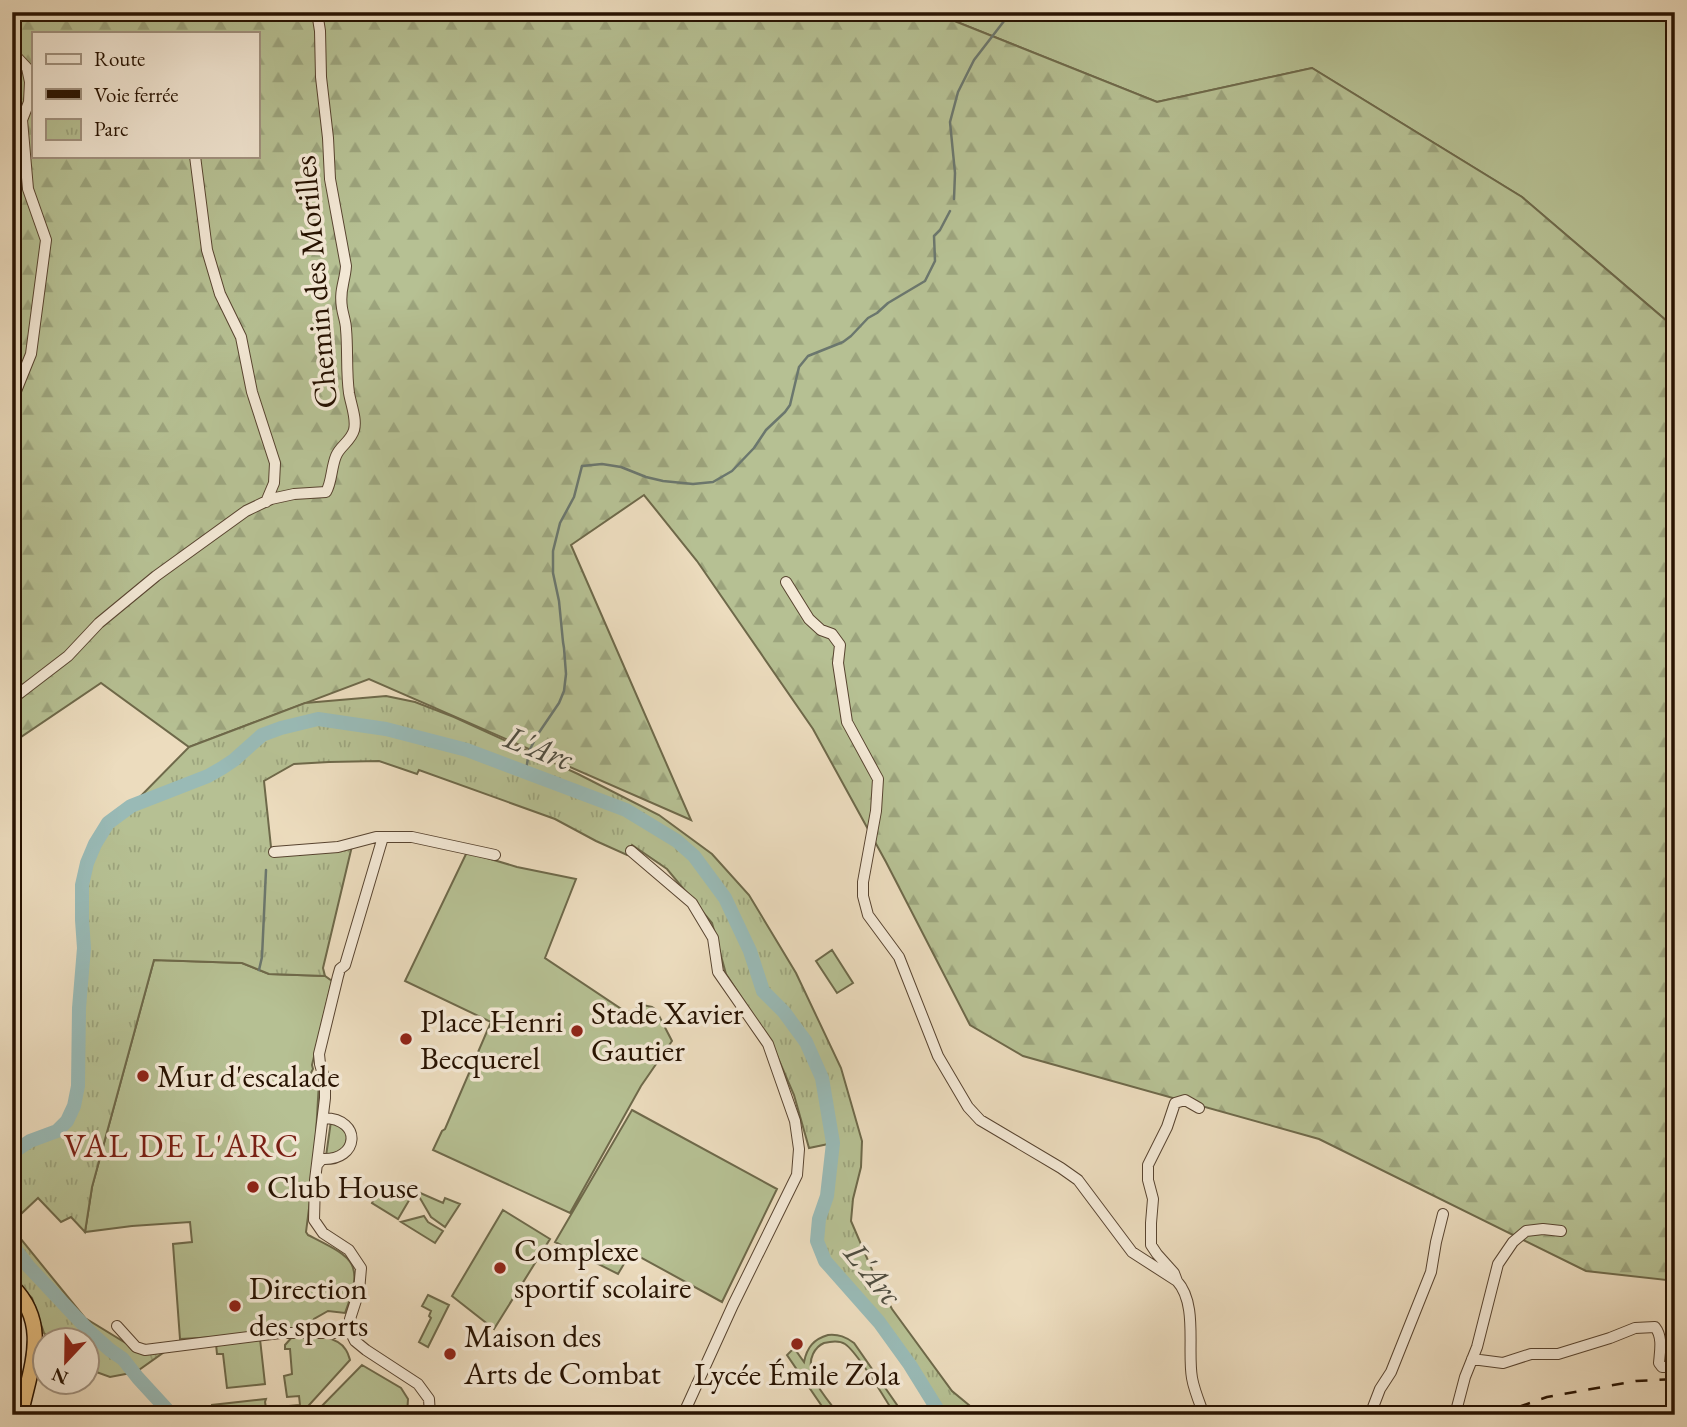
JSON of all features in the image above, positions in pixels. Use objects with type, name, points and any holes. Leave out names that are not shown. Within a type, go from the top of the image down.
[{"type":"highway","points":[[12,1286],[28,1306],[35,1339],[34,1356],[18,1404]]},
{"type":"highway","points":[[12,1295],[24,1311],[29,1340],[26,1371],[18,1404]]},
{"type":"highway","points":[[18,1404],[35,1415]]},
{"type":"street","name":"Chemin des Morilles","points":[[265,502],[294,494],[326,492],[337,453],[350,440],[355,428],[349,393],[346,326],[341,296],[346,266],[330,179],[317,12]]},
{"type":"street","points":[[12,52],[27,68],[30,82],[29,102],[22,120],[28,189],[46,240],[31,354],[12,401]]},
{"type":"street","points":[[12,699],[68,656],[99,623],[156,576],[246,511],[265,502],[274,483],[275,463],[252,392],[241,337],[220,294],[207,250],[195,158]]},
{"type":"street","points":[[786,582],[809,619],[821,630],[832,634],[840,645],[838,663],[847,722],[878,779],[863,896],[869,915],[899,957],[938,1056],[968,1107],[980,1120],[1079,1180],[1132,1252],[1177,1281]]},
{"type":"street","points":[[383,837],[345,965],[340,969],[319,1054],[325,1082],[324,1118],[317,1165],[314,1220],[323,1233],[349,1250],[361,1268],[359,1292],[349,1319],[355,1341],[418,1384],[429,1399],[430,1415]]},
{"type":"street","points":[[274,852],[338,847],[383,837],[412,837],[495,855]]},
{"type":"street","points":[[631,851],[692,902],[713,938],[718,972],[768,1044],[795,1121],[799,1149],[797,1175],[682,1415]]},
{"type":"street","points":[[1199,1108],[1185,1100],[1175,1103],[1167,1127],[1148,1165],[1153,1199],[1151,1245],[1174,1273],[1186,1295],[1192,1338],[1192,1378],[1205,1415]]},
{"type":"street","points":[[317,1165],[322,1159],[329,1160],[344,1155],[351,1143],[351,1133],[347,1125],[324,1118]]},
{"type":"street","points":[[1370,1415],[1380,1389],[1391,1372],[1431,1272],[1443,1214]]},
{"type":"street","points":[[1455,1415],[1465,1377],[1477,1348],[1498,1264],[1513,1242],[1526,1231],[1561,1231]]},
{"type":"street","points":[[117,1326],[136,1347],[145,1350],[280,1333],[351,1334]]},
{"type":"street","points":[[1472,1359],[1503,1363],[1531,1354],[1558,1354],[1635,1328],[1655,1327],[1660,1339],[1659,1363],[1662,1367],[1675,1367]]},
{"type":"green space","points":[[12,12],[932,12],[1157,102],[1312,68],[1522,197],[1675,328],[1675,1281],[1586,1271],[1319,1139],[1023,1056],[970,1025],[886,862],[813,729],[697,561],[644,495],[571,545],[691,820],[369,679],[189,747],[101,683],[12,743]]},
{"type":"green space","points":[[932,12],[1675,12],[1675,328],[1522,197],[1312,68],[1157,102]]},
{"type":"green space","points":[[386,696],[415,702],[578,774],[659,815],[712,854],[749,895],[796,973],[841,1068],[862,1141],[861,1167],[851,1221],[876,1279],[892,1309],[952,1391],[981,1415],[941,1415],[910,1365],[874,1316],[825,1261],[817,1241],[819,1219],[827,1196],[833,1143],[809,1148],[794,1095],[772,1044],[726,974],[712,923],[667,869],[632,845],[627,855],[555,819],[419,770],[417,774],[379,761],[294,764],[264,781],[271,847],[274,851],[352,846],[323,968],[325,976],[269,974],[242,963],[154,960],[92,1187],[85,1232],[71,1217],[61,1222],[38,1198],[21,1214],[20,1238],[85,1318],[98,1326],[42,1326],[32,1298],[12,1277],[12,1153],[30,1141],[57,1130],[67,1121],[74,1106],[78,1086],[79,1008],[84,948],[82,885],[95,844],[108,823],[131,806],[189,747],[305,703]]},
{"type":"green space","name":"Stade Xavier Gautier","points":[[467,852],[517,867],[576,879],[545,958],[623,1010],[630,1012],[643,1005],[652,1007],[672,1041],[641,1086],[570,1213],[433,1150],[445,1129],[491,1022],[405,981]]},
{"type":"green space","points":[[832,950],[853,983],[837,993],[816,961]]},
{"type":"green space","points":[[154,960],[242,963],[269,974],[325,976],[332,981],[311,1073],[319,1082],[314,1169],[306,1232],[345,1256],[351,1263],[354,1282],[345,1313],[328,1311],[314,1319],[311,1328],[180,1339],[173,1244],[192,1242],[190,1222],[85,1232],[92,1187]]},
{"type":"green space","points":[[632,1110],[777,1189],[722,1302],[631,1252],[618,1274],[555,1242]]},
{"type":"green space","points":[[331,1121],[348,1134],[344,1150],[326,1156]]},
{"type":"green space","points":[[378,1190],[411,1197],[398,1219],[372,1203]]},
{"type":"green space","points":[[418,1192],[443,1203],[445,1198],[460,1204],[445,1227],[431,1217]]},
{"type":"green space","name":"Complexe sportif scolaire","points":[[503,1210],[550,1239],[494,1329],[452,1296]]},
{"type":"green space","points":[[424,1216],[428,1222],[443,1231],[435,1243],[401,1222]]},
{"type":"green space","points":[[428,1295],[449,1305],[428,1347],[419,1342],[431,1318],[431,1311],[422,1306]]},
{"type":"green space","points":[[102,1328],[134,1348],[167,1350],[136,1372],[110,1377],[102,1374]]},
{"type":"green space","points":[[828,1335],[842,1336],[854,1343],[904,1415],[895,1415],[857,1356],[845,1344],[835,1341],[816,1348],[811,1362],[811,1370],[818,1386],[839,1415],[828,1415],[787,1355],[794,1348],[804,1362],[812,1344]]},
{"type":"green space","points":[[293,1336],[322,1337],[336,1341],[346,1350],[350,1360],[301,1414],[217,1415],[216,1407],[212,1405],[266,1399],[266,1408],[300,1405],[299,1396],[287,1397],[284,1376],[292,1374],[290,1349],[285,1349],[285,1345]]},
{"type":"green space","points":[[260,1339],[265,1384],[227,1388],[223,1354],[217,1354],[216,1344]]},
{"type":"green space","points":[[362,1365],[401,1388],[408,1399],[407,1415],[313,1415]]},
{"type":"waterway","points":[[954,199],[955,173],[950,122],[958,92],[974,60],[1011,12]]},
{"type":"waterway","points":[[526,771],[529,751],[564,691],[564,648],[553,573],[553,551],[560,523],[574,497],[582,466],[602,464],[621,467],[646,477],[693,484],[713,482],[732,471],[790,405],[799,367],[808,356],[843,342],[888,303],[925,281],[935,261],[934,236],[950,211]]},
{"type":"waterway","name":"L'Arc","points":[[12,1153],[30,1141],[57,1131],[67,1121],[74,1106],[78,1086],[79,1008],[84,948],[82,885],[87,863],[108,823],[131,806],[208,776],[234,760],[262,735],[318,719],[386,729],[467,750],[626,810],[677,841],[694,856],[725,898],[750,951],[763,991],[784,1012],[806,1042],[822,1078],[833,1143],[827,1196],[819,1219],[817,1241],[825,1261],[879,1322],[941,1415]]},
{"type":"waterway","points":[[259,970],[266,870]]},
{"type":"waterway","points":[[12,1245],[91,1333],[123,1359],[172,1415]]},
{"type":"railway","points":[[1496,1415],[1547,1397],[1636,1381],[1675,1379]]},
{"type":"place","name":"Stade Xavier Gautier","points":[[577,1031]]},
{"type":"place","name":"Place Henri Becquerel","points":[[406,1039]]},
{"type":"place","name":"Mur d'escalade","points":[[143,1076]]},
{"type":"place","name":"Club House","points":[[253,1187]]},
{"type":"place","name":"Complexe sportif scolaire","points":[[500,1268]]},
{"type":"place","name":"Direction des sports","points":[[235,1306]]},
{"type":"place","name":"Lycée Émile Zola","points":[[797,1344]]},
{"type":"place","name":"Maison des Arts de Combat","points":[[450,1354]]},
{"type":"district","name":"VAL DE L'ARC","points":[[182,1145]]}]
